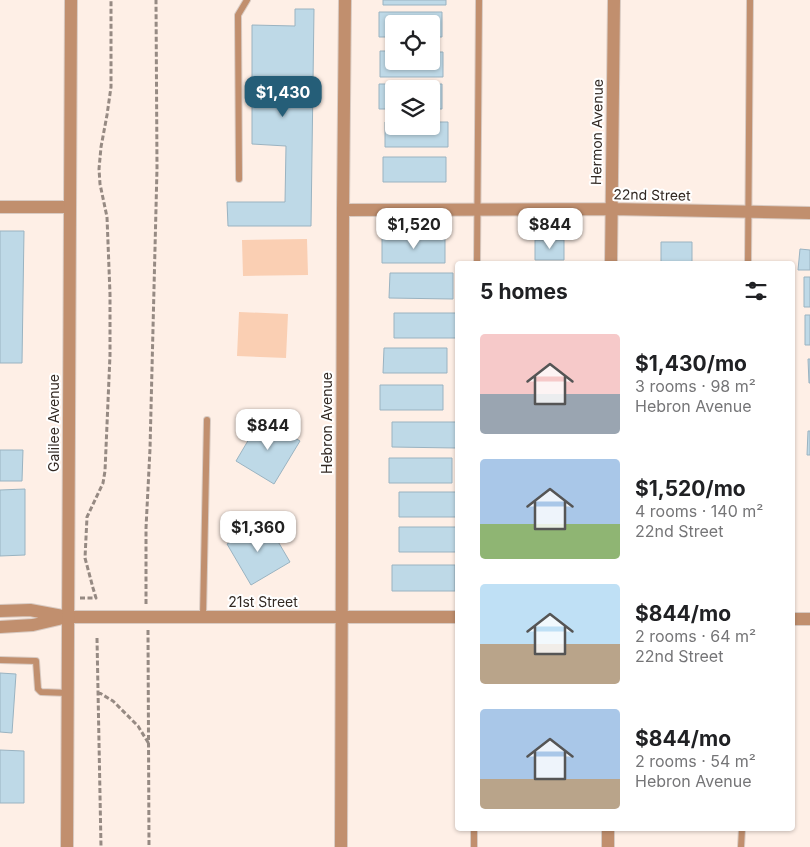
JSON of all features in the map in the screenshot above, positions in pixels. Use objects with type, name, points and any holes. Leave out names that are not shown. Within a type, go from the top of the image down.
[{"type":"street","name":"Galilee Avenue","points":[[67,847],[71,0]]},
{"type":"street","name":"Hebron Avenue","points":[[341,847],[345,0]]},
{"type":"street","name":"Hermon Avenue","points":[[611,261],[614,0]]},
{"type":"street","points":[[0,207],[70,207]]},
{"type":"street","name":"22nd Street","points":[[343,210],[611,209],[810,213]]},
{"type":"street","name":"21st Street","points":[[0,611],[30,610],[68,617],[455,617]]},
{"type":"street","name":"21st Street","points":[[0,627],[33,625],[68,617]]},
{"type":"street","points":[[795,619],[810,619]]},
{"type":"street","points":[[608,831],[608,847]]},
{"type":"lane","points":[[240,179],[238,15],[247,0]]},
{"type":"lane","points":[[477,261],[479,0]]},
{"type":"lane","points":[[748,261],[750,0]]},
{"type":"lane","points":[[204,616],[207,420]]},
{"type":"lane","points":[[0,660],[36,660],[38,690],[41,692],[68,693]]},
{"type":"lane","points":[[474,831],[474,847]]},
{"type":"lane","points":[[741,847],[742,831]]},
{"type":"path","points":[[96,598],[85,558],[87,517],[103,482],[105,471],[110,355],[110,294],[107,217],[99,169],[111,87],[111,0]]},
{"type":"path","points":[[145,598],[157,168],[156,0]]},
{"type":"path","points":[[148,635],[150,847]]},
{"type":"path","points":[[97,638],[101,847]]},
{"type":"path","points":[[98,691],[113,701],[138,726],[149,745]]},
{"type":"shaded area","points":[[307,239],[308,275],[243,276],[242,240]]},
{"type":"shaded area","points":[[239,312],[288,314],[286,358],[237,356]]},
{"type":"building","points":[[383,0],[446,0],[446,5],[383,5]]},
{"type":"building","points":[[295,9],[314,9],[311,226],[228,226],[227,202],[285,202],[286,146],[252,144],[252,25],[295,26]]},
{"type":"building","points":[[379,12],[442,12],[442,37],[440,37],[440,15],[385,15],[385,37],[379,37]]},
{"type":"building","points":[[380,51],[385,51],[385,70],[440,70],[440,52],[443,52],[443,77],[380,77]]},
{"type":"building","points":[[379,84],[385,84],[385,109],[379,109]]},
{"type":"building","points":[[440,84],[442,84],[442,109],[440,109]]},
{"type":"building","points":[[440,122],[448,122],[448,147],[385,147],[385,135],[440,135]]},
{"type":"building","points":[[383,157],[446,157],[446,182],[383,182]]},
{"type":"building","points":[[0,231],[24,231],[22,363],[0,363]]},
{"type":"building","points":[[382,238],[445,238],[445,263],[382,263]]},
{"type":"building","points":[[535,240],[564,240],[564,260],[535,260]]},
{"type":"building","points":[[661,242],[692,242],[692,261],[661,261]]},
{"type":"building","points":[[800,249],[810,250],[810,270],[798,270]]},
{"type":"building","points":[[390,273],[453,273],[453,299],[389,298]]},
{"type":"building","points":[[804,277],[810,277],[810,307],[804,307]]},
{"type":"building","points":[[394,313],[455,313],[455,338],[394,338]]},
{"type":"building","points":[[805,315],[810,315],[810,345],[805,345]]},
{"type":"building","points":[[384,348],[447,348],[447,373],[383,373]]},
{"type":"building","points":[[808,359],[810,359],[810,383],[809,383]]},
{"type":"building","points":[[380,385],[443,385],[443,410],[380,410]]},
{"type":"building","points":[[262,417],[300,441],[274,484],[236,461]]},
{"type":"building","points":[[392,422],[455,422],[455,448],[392,447]]},
{"type":"building","points":[[808,431],[810,431],[810,455],[807,455]]},
{"type":"building","points":[[0,450],[23,450],[22,481],[0,481]]},
{"type":"building","points":[[389,458],[452,458],[452,483],[389,483]]},
{"type":"building","points":[[25,489],[25,555],[0,556],[0,490]]},
{"type":"building","points":[[399,492],[455,492],[455,517],[399,517]]},
{"type":"building","points":[[266,521],[290,562],[251,585],[227,544]]},
{"type":"building","points":[[399,527],[455,527],[455,552],[399,552]]},
{"type":"building","points":[[392,565],[455,565],[455,591],[392,591]]},
{"type":"building","points":[[0,673],[16,674],[12,733],[0,732]]},
{"type":"building","points":[[0,750],[24,751],[24,803],[0,803]]}]
